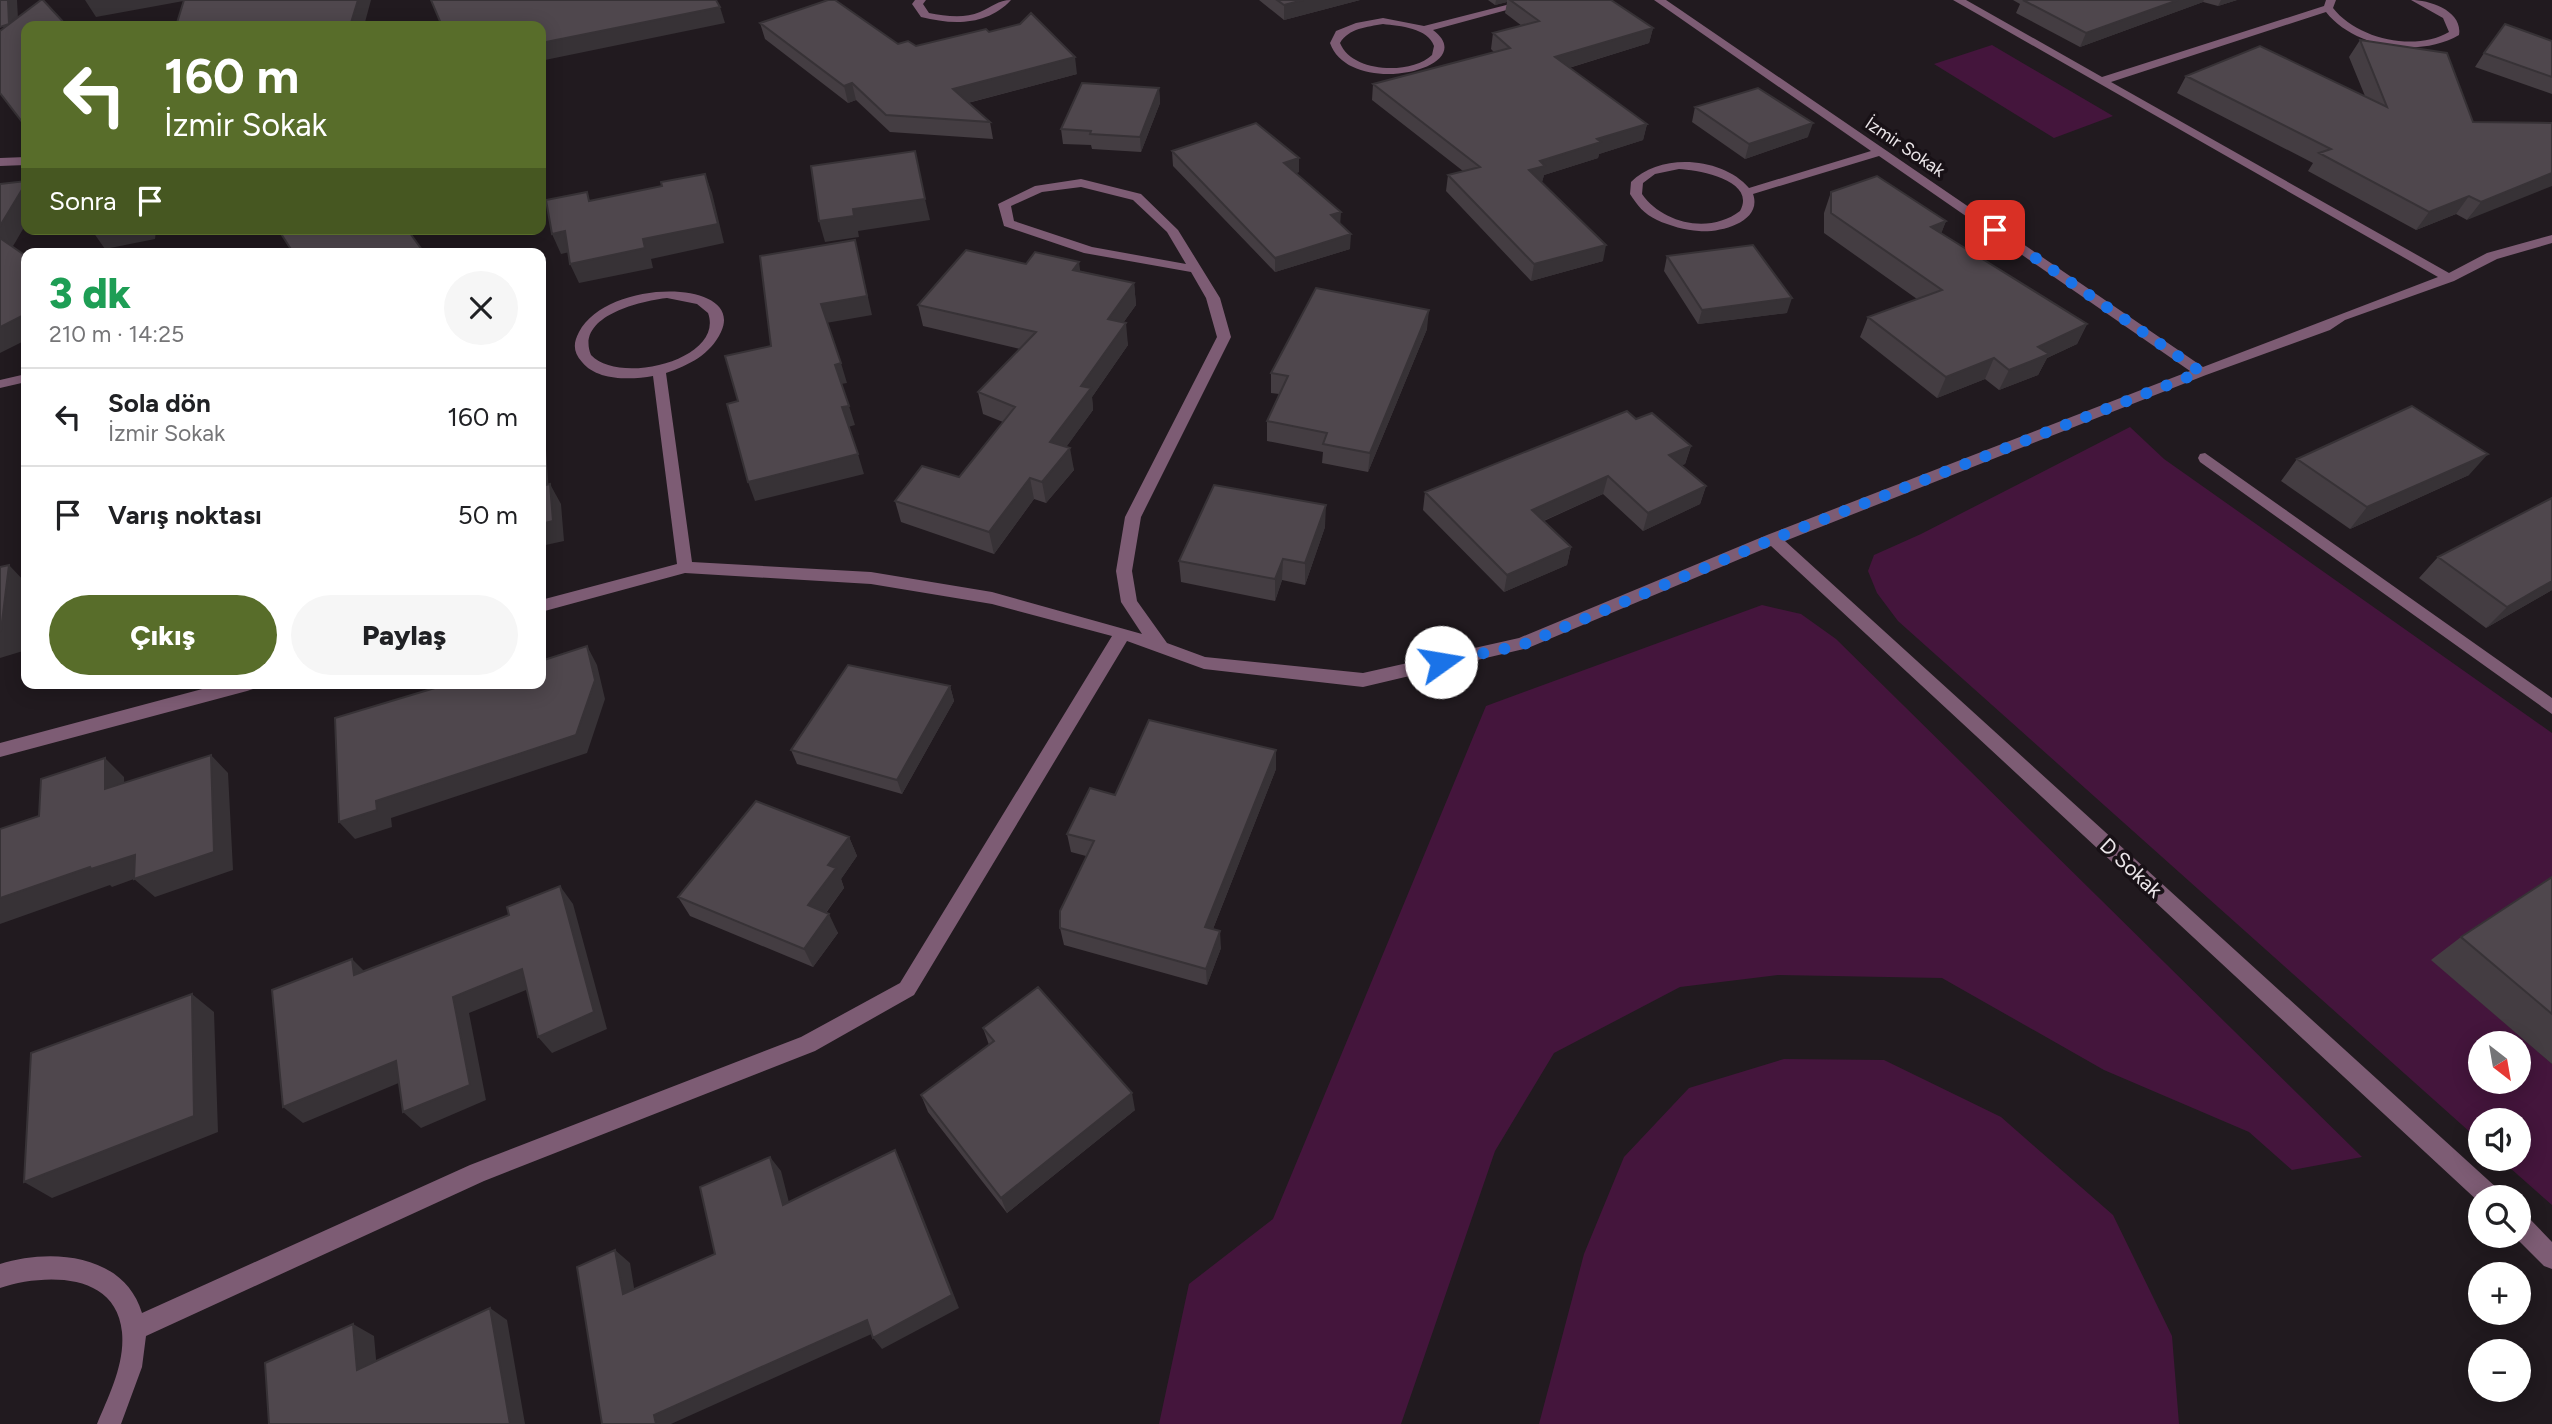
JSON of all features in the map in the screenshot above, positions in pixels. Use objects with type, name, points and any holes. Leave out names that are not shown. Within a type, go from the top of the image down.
[{"type":"lane","points":[[921,0],[916,4],[925,15],[961,21],[981,17],[1006,0]]},
{"type":"lane","points":[[1425,29],[1440,45],[1438,54],[1430,62],[1416,68],[1375,71],[1344,61],[1335,52],[1334,44],[1338,35],[1365,22],[1401,22],[1425,29],[1538,0]]},
{"type":"lane","name":"İzmir Sokak","points":[[1659,0],[2201,372]]},
{"type":"lane","points":[[1958,0],[2449,278]]},
{"type":"lane","points":[[2102,81],[2329,4],[2340,22],[2356,31],[2399,43],[2439,43],[2455,33],[2455,24],[2446,15],[2416,0]]},
{"type":"lane","points":[[1748,192],[1881,152]]},
{"type":"lane","points":[[0,162],[21,161]]},
{"type":"lane","points":[[1679,165],[1719,172],[1737,180],[1748,192],[1750,203],[1747,212],[1736,221],[1720,226],[1700,227],[1679,225],[1644,209],[1636,197],[1635,186],[1641,177],[1653,170],[1679,165]]},
{"type":"lane","points":[[1161,647],[1129,602],[1124,571],[1133,517],[1224,337],[1213,298],[1172,230],[1137,197],[1081,183],[1039,189],[1004,204],[1008,223],[1089,250],[1194,269]]},
{"type":"lane","points":[[546,605],[685,567],[871,578],[992,598],[1124,633],[1203,663],[1363,680],[1522,645],[1773,539],[2449,278],[2493,256],[2552,239]]},
{"type":"lane","points":[[678,295],[705,303],[714,311],[718,324],[713,337],[701,351],[659,371],[615,373],[596,367],[584,357],[580,344],[587,327],[621,303],[643,296],[678,295]]},
{"type":"lane","points":[[659,371],[685,567]]},
{"type":"lane","points":[[0,384],[21,379]]},
{"type":"lane","points":[[2205,457],[2552,707]]},
{"type":"lane","name":"D Sokak","points":[[1773,539],[2477,1185]]},
{"type":"lane","points":[[134,1329],[478,1173],[808,1044],[907,989],[1124,633]]},
{"type":"lane","points":[[0,750],[228,689]]},
{"type":"lane","points":[[2531,1236],[2552,1258]]},
{"type":"lane","points":[[0,1276],[58,1265],[97,1275],[125,1300],[134,1329],[130,1376],[109,1424]]},
{"type":"shaded area","points":[[1992,45],[2113,116],[2054,138],[1934,64]]},
{"type":"shaded area","points":[[2130,427],[2164,459],[2552,733],[2552,880],[2432,960],[2514,1031],[2468,1031],[2468,1094],[2531,1094],[2531,1046],[2552,1064],[2552,1205],[2514,1171],[2531,1171],[2531,1108],[2468,1108],[2468,1130],[1898,621],[1877,593],[1868,571],[1874,555],[1921,534]]},
{"type":"shaded area","points":[[1762,605],[1801,614],[1836,639],[2362,1157],[2292,1170],[2249,1132],[2104,1070],[1942,978],[1778,975],[1680,987],[1554,1053],[1495,1151],[1401,1424],[1159,1424],[1189,1284],[1273,1219],[1486,706]]},
{"type":"shaded area","points":[[1784,1059],[1884,1060],[2001,1117],[2113,1215],[2172,1336],[2179,1424],[1539,1424],[1584,1254],[1624,1157],[1689,1088]]},
{"type":"building","points":[[0,0],[8,0],[9,24],[0,27]]},
{"type":"building","points":[[41,0],[62,21],[21,21],[21,120],[0,93],[0,31]]},
{"type":"building","points":[[184,0],[358,0],[352,21],[178,21]]},
{"type":"building","points":[[431,0],[716,0],[720,7],[546,42],[546,21],[440,21]]},
{"type":"building","points":[[835,0],[898,44],[908,41],[916,46],[986,29],[989,32],[1020,24],[1031,13],[1075,57],[953,89],[990,122],[886,115],[852,83],[844,86],[760,23]]},
{"type":"building","points":[[1277,0],[1303,0],[1284,5]]},
{"type":"building","points":[[1510,0],[1611,0],[1653,28],[1555,57],[1647,124],[1597,139],[1601,142],[1540,161],[1545,166],[1529,170],[1606,245],[1534,264],[1448,175],[1480,167],[1373,84],[1510,48],[1493,33],[1539,21]]},
{"type":"building","points":[[2023,0],[2178,0],[2086,33]]},
{"type":"building","points":[[2505,24],[2552,41],[2552,77],[2484,53]]},
{"type":"building","points":[[2360,40],[2447,53],[2473,122],[2552,123],[2552,173],[2481,202],[2469,196],[2429,212],[2319,153],[2331,149],[2186,76],[2260,46],[2387,107]]},
{"type":"building","points":[[1082,83],[1159,88],[1140,137],[1061,129]]},
{"type":"building","points":[[1758,88],[1813,123],[1749,144],[1695,107]]},
{"type":"building","points":[[1256,123],[1299,158],[1284,163],[1341,212],[1331,215],[1351,234],[1275,258],[1172,151]]},
{"type":"building","points":[[915,151],[925,199],[853,209],[854,216],[819,221],[811,166]]},
{"type":"building","points":[[705,174],[718,224],[643,239],[645,248],[570,264],[565,231],[552,234],[546,200],[587,192],[589,201],[662,186],[661,182]]},
{"type":"building","points":[[1877,176],[1946,221],[1931,227],[2087,324],[2038,347],[2049,354],[2009,370],[1994,358],[1946,377],[1868,317],[1942,290],[1831,213],[1831,192]]},
{"type":"building","points":[[21,182],[21,191],[0,226],[0,184]]},
{"type":"building","points":[[282,235],[411,235],[421,248],[290,248]]},
{"type":"building","points":[[0,238],[21,253],[21,316],[0,327]]},
{"type":"building","points":[[855,240],[867,296],[821,304],[841,363],[835,365],[849,406],[842,407],[858,454],[748,482],[727,404],[738,401],[725,356],[771,346],[760,256]]},
{"type":"building","points":[[1753,245],[1792,298],[1702,310],[1667,256]]},
{"type":"building","points":[[966,250],[1026,264],[1035,252],[1079,262],[1073,270],[1134,283],[1108,319],[1126,323],[1081,386],[1091,388],[1050,442],[1070,448],[1042,482],[1030,478],[989,532],[895,501],[922,466],[959,477],[1015,407],[978,392],[1036,332],[918,305]]},
{"type":"building","points":[[1316,288],[1429,310],[1370,453],[1323,444],[1327,433],[1267,421],[1288,376],[1271,373]]},
{"type":"building","points":[[2412,406],[2488,454],[2367,507],[2297,459]]},
{"type":"building","points":[[1627,411],[1636,419],[1652,413],[1691,446],[1669,455],[1706,486],[1648,513],[1608,476],[1532,510],[1571,547],[1507,575],[1425,492]]},
{"type":"building","points":[[550,484],[553,521],[546,523],[546,485]]},
{"type":"building","points":[[1214,485],[1326,505],[1305,563],[1283,559],[1275,579],[1179,561]]},
{"type":"building","points":[[2552,498],[2552,581],[2507,607],[2438,557]]},
{"type":"building","points":[[9,565],[1,630],[0,631],[0,567]]},
{"type":"building","points":[[587,646],[595,680],[576,735],[376,801],[377,810],[339,822],[335,718],[431,689],[546,689],[546,659]]},
{"type":"building","points":[[848,665],[950,686],[897,780],[791,750]]},
{"type":"building","points":[[1149,720],[1276,750],[1205,927],[1220,931],[1206,969],[1060,928],[1060,911],[1094,841],[1067,834],[1090,788],[1115,795]]},
{"type":"building","points":[[211,755],[214,852],[134,879],[135,855],[91,869],[90,867],[0,898],[0,829],[39,816],[41,779],[105,758],[105,789]]},
{"type":"building","points":[[756,801],[849,837],[828,865],[836,868],[808,905],[829,914],[804,949],[678,897]]},
{"type":"building","points":[[2552,877],[2552,1014],[2461,937]]},
{"type":"building","points":[[560,886],[594,1012],[538,1037],[522,969],[453,997],[470,1085],[403,1112],[396,1061],[283,1107],[272,990],[352,959],[354,975],[509,915],[507,907]]},
{"type":"building","points":[[1038,987],[1132,1093],[1001,1198],[921,1095],[994,1041],[983,1028]]},
{"type":"building","points":[[192,994],[194,1116],[24,1182],[31,1053]]},
{"type":"building","points":[[895,1150],[952,1295],[873,1338],[867,1320],[654,1415],[656,1424],[602,1424],[577,1267],[615,1250],[623,1294],[715,1254],[700,1187],[770,1157],[783,1205]]},
{"type":"building","points":[[490,1308],[510,1424],[269,1424],[265,1363],[353,1324],[357,1370]]},
{"type":"route","points":[[1441,662],[1522,645],[1773,539],[2201,372],[1995,230]]}]
